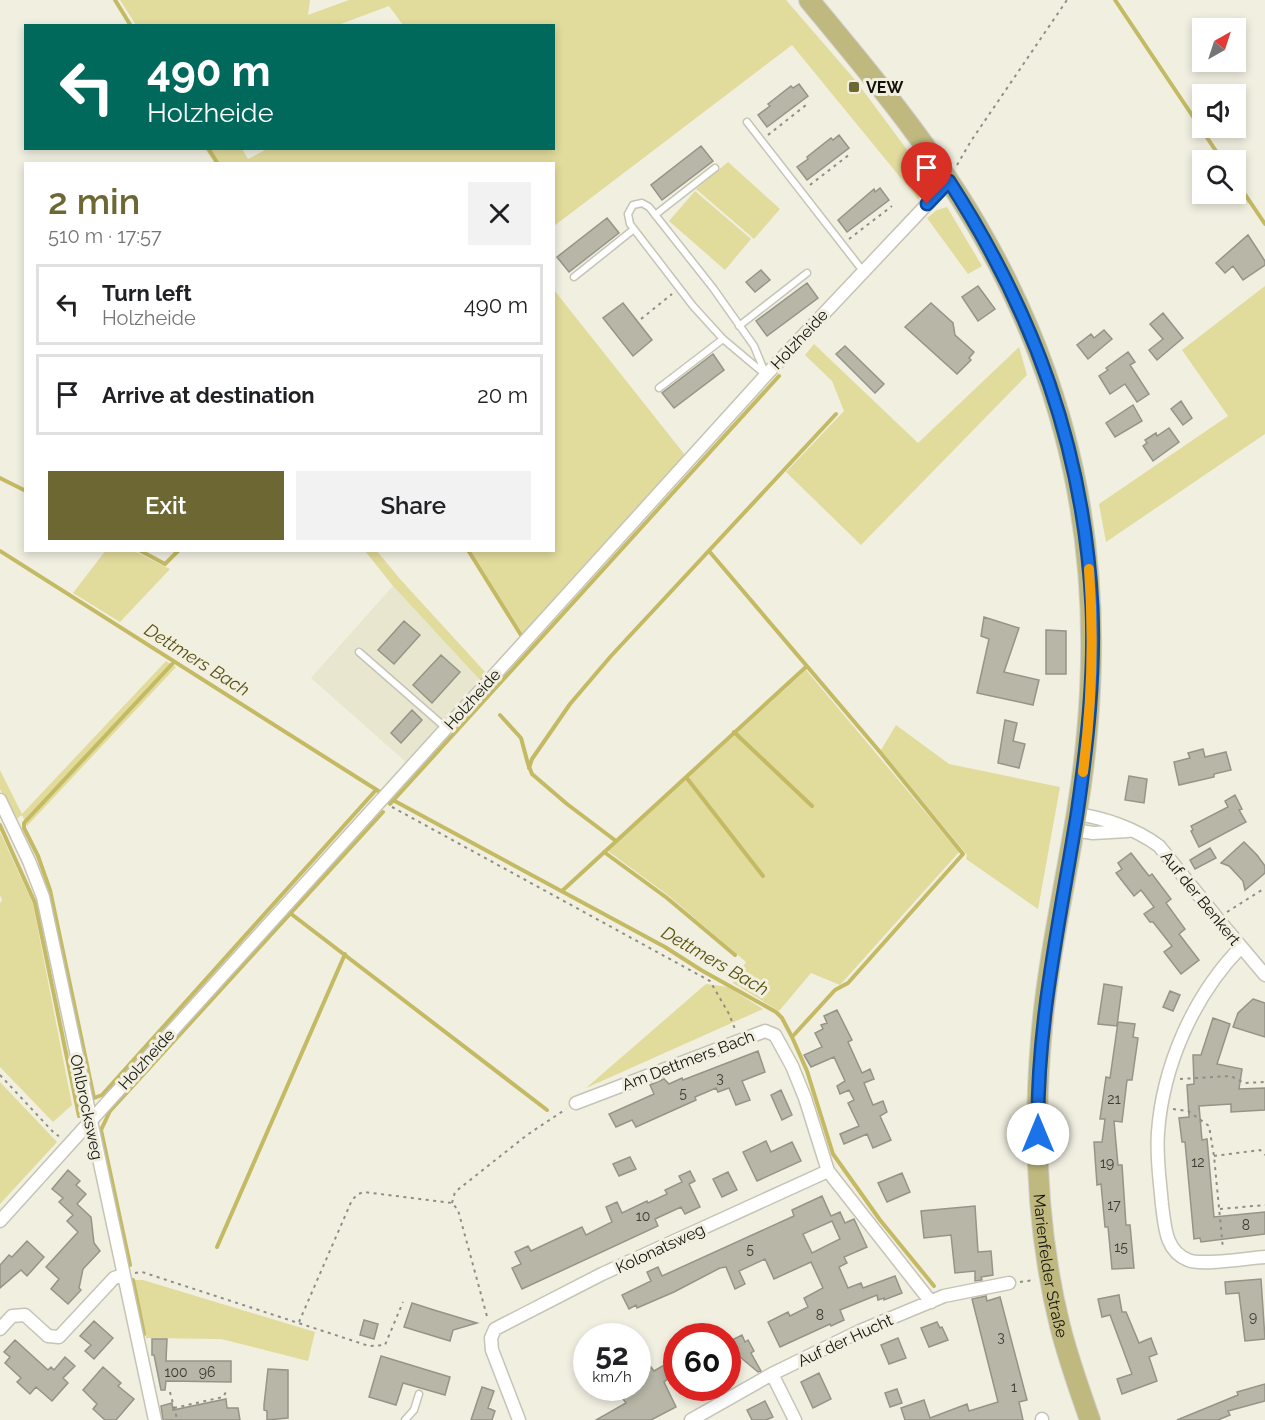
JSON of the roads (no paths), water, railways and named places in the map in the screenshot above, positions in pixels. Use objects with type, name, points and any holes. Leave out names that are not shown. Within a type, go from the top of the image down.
[{"type":"main road","name":"Marienfelder Straße","points":[[809,0],[894,104],[949,181],[997,262],[1025,320],[1050,386],[1077,483],[1087,547],[1092,609],[1092,675],[1076,822],[1052,959],[1041,1049],[1038,1112],[1040,1199],[1049,1277],[1061,1329],[1090,1420]]},
{"type":"street","name":"Holzheide","points":[[0,1221],[766,375],[949,181]]},
{"type":"street","name":"Ohlbrocksweg","points":[[0,800],[43,897],[155,1420]]},
{"type":"street","name":"Auf der Benkert","points":[[1076,822],[1109,833],[1130,831],[1150,839],[1167,854],[1265,975]]},
{"type":"street","points":[[1241,947],[1217,975],[1196,1009],[1168,1075],[1158,1134],[1158,1171],[1165,1234],[1173,1249],[1186,1260],[1200,1263],[1265,1257]]},
{"type":"street","name":"Am Dettmers Bach","points":[[576,1102],[765,1031],[775,1035],[792,1066],[805,1098],[828,1171],[931,1302]]},
{"type":"street","name":"Kolonatsweg","points":[[519,1420],[492,1350],[491,1338],[495,1329],[602,1274],[828,1171]]},
{"type":"street","points":[[0,1329],[12,1316],[25,1316],[48,1336],[59,1336],[114,1278],[123,1275]]},
{"type":"street","name":"Auf der Hucht","points":[[691,1420],[772,1374],[860,1331],[944,1296],[1009,1283]]},
{"type":"street","points":[[772,1374],[795,1420]]},
{"type":"lane","points":[[747,122],[863,271]]},
{"type":"lane","points":[[655,214],[715,168]]},
{"type":"lane","points":[[642,203],[649,207],[713,288],[754,346],[766,375],[723,339],[679,288],[630,224],[628,214],[633,205],[642,203]]},
{"type":"lane","points":[[574,277],[634,229]]},
{"type":"lane","points":[[739,326],[807,273]]},
{"type":"lane","points":[[659,388],[723,339]]},
{"type":"lane","points":[[359,652],[446,728]]},
{"type":"lane","points":[[405,1420],[414,1410],[419,1394]]},
{"type":"waterway","points":[[115,0],[130,24]]},
{"type":"waterway","points":[[1115,0],[1215,150]]},
{"type":"waterway","points":[[209,150],[217,162]]},
{"type":"waterway","points":[[1246,196],[1265,224]]},
{"type":"waterway","points":[[390,804],[779,376]]},
{"type":"waterway","points":[[529,768],[532,759],[570,704],[611,656],[836,414]]},
{"type":"waterway","points":[[0,478],[24,490]]},
{"type":"waterway","name":"Dettmers Bach","points":[[0,551],[380,792]]},
{"type":"waterway","points":[[709,551],[880,752],[963,854],[848,983],[835,990],[792,1037]]},
{"type":"waterway","points":[[143,552],[165,564],[177,552]]},
{"type":"waterway","points":[[469,552],[521,635]]},
{"type":"waterway","points":[[174,662],[24,823],[24,828],[38,856],[50,890],[94,1098],[102,1095],[376,790]]},
{"type":"waterway","points":[[562,891],[807,666]]},
{"type":"waterway","points":[[500,715],[521,738],[532,774],[616,841]]},
{"type":"waterway","points":[[734,732],[812,806]]},
{"type":"waterway","points":[[686,777],[763,876]]},
{"type":"waterway","name":"Dettmers Bach","points":[[391,799],[665,947],[776,1012],[782,1018],[792,1037],[807,1071],[833,1154],[880,1220],[934,1286]]},
{"type":"waterway","points":[[130,1265],[101,1130],[110,1111],[383,812]]},
{"type":"waterway","points":[[0,825],[35,903],[79,1116]]},
{"type":"waterway","points":[[604,852],[667,898],[735,955]]},
{"type":"waterway","points":[[290,913],[547,1110]]},
{"type":"waterway","points":[[217,1247],[345,954]]},
{"type":"waterway","points":[[133,1280],[144,1334]]},
{"type":"place","name":"VEW","points":[[854,87]]}]
